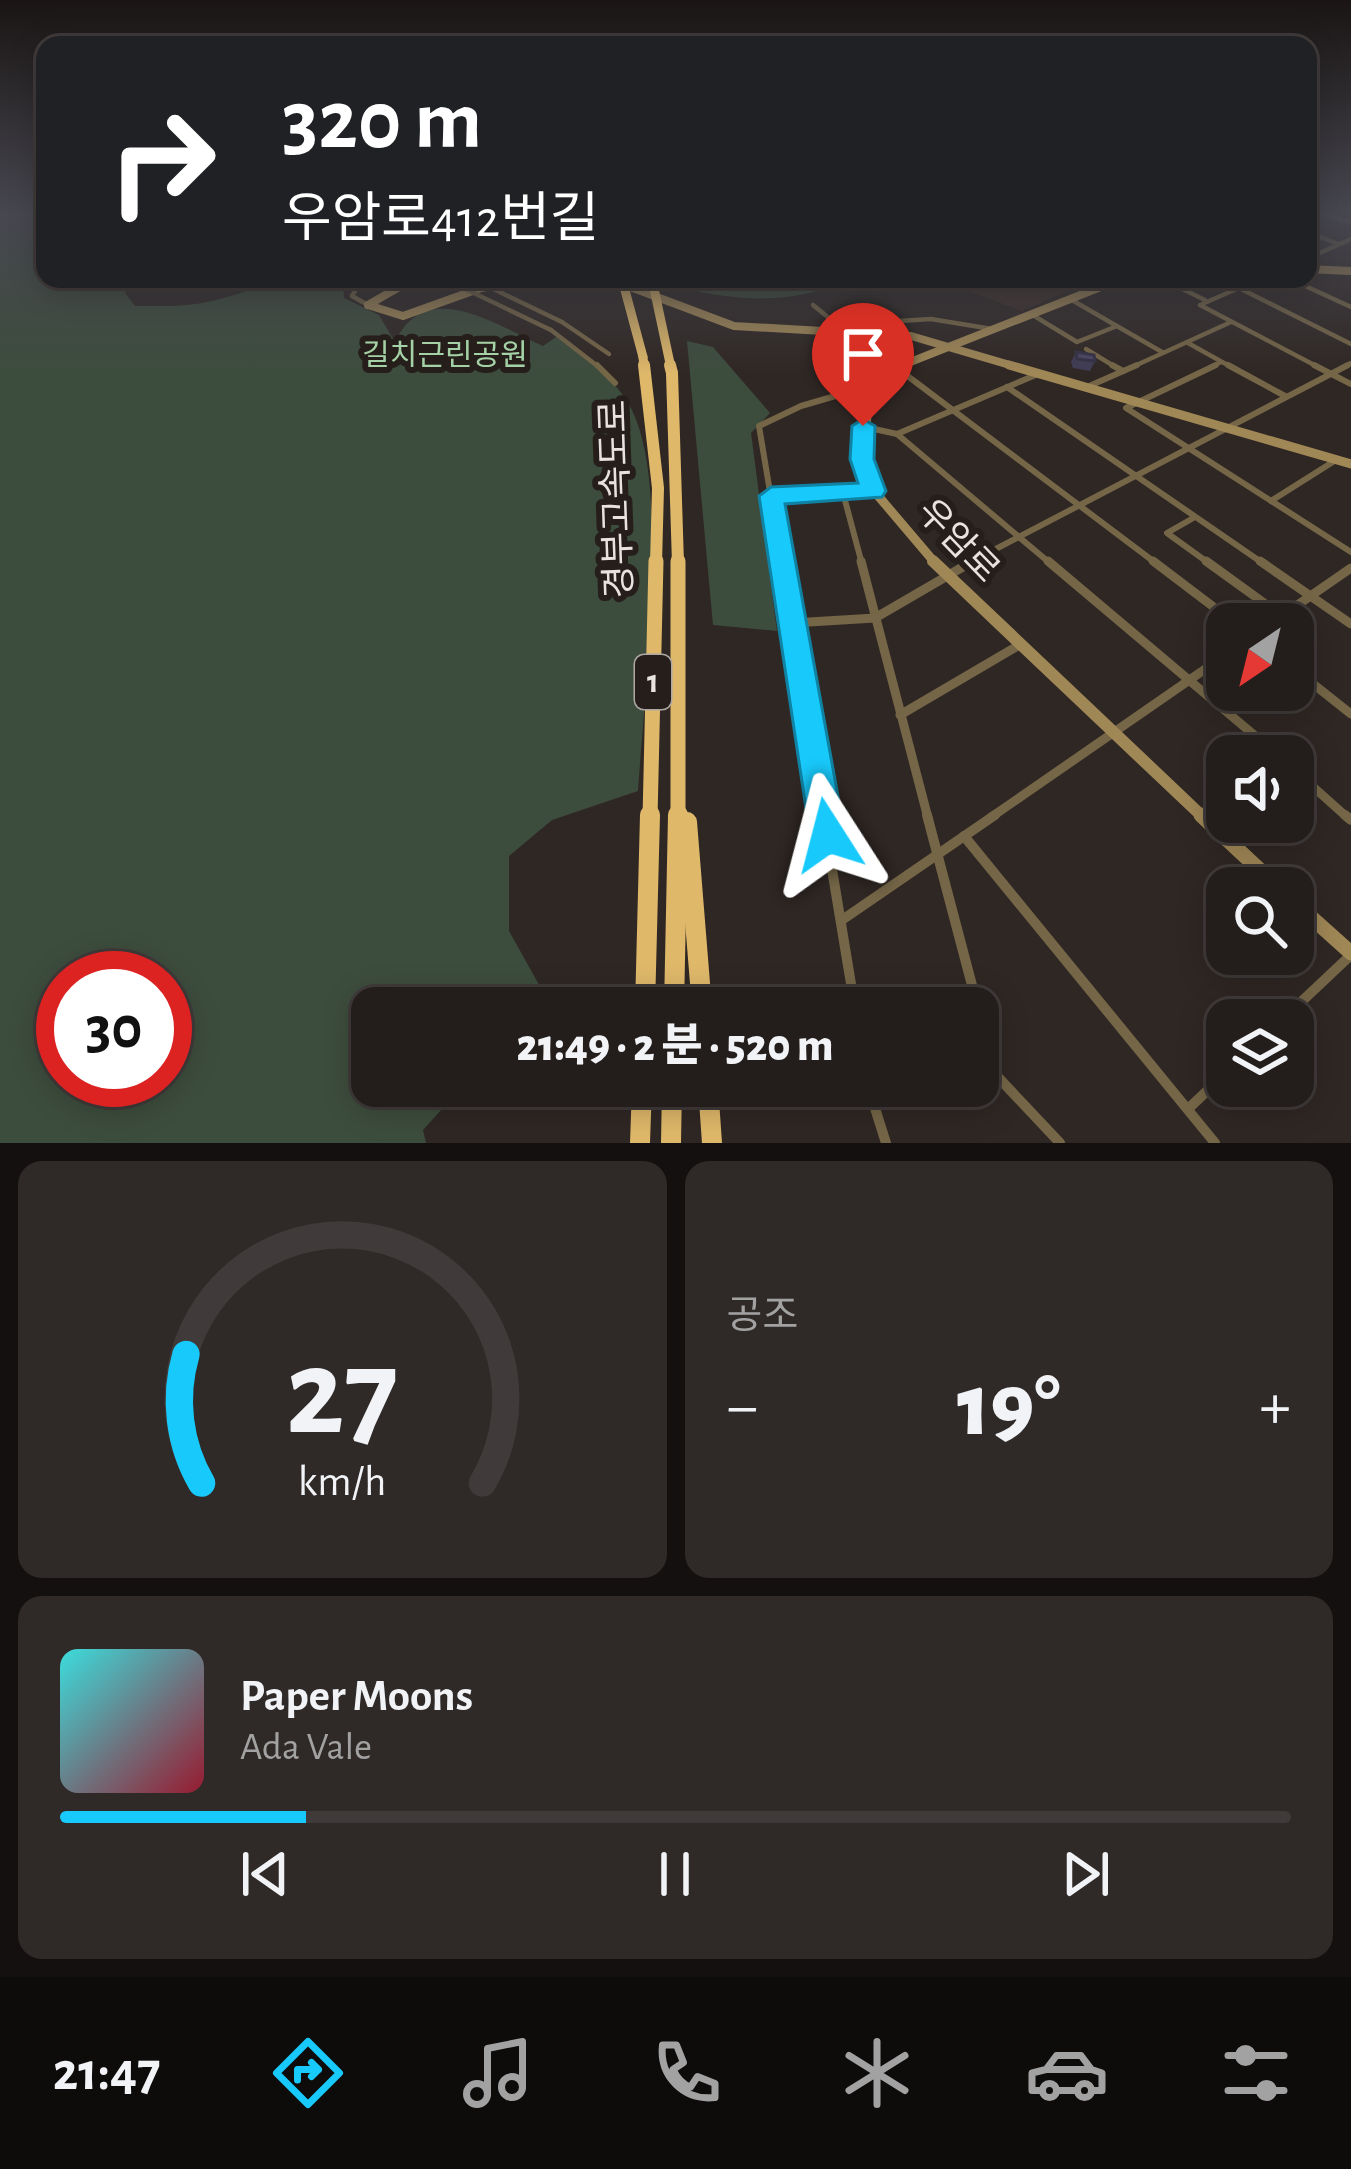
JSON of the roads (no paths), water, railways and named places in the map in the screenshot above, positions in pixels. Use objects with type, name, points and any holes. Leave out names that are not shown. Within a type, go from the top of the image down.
[{"type":"highway","name":"경부고속도로","points":[[624,288],[643,357],[658,488],[645,987]]},
{"type":"highway","name":"경부고속도로","points":[[654,288],[672,373],[680,739],[674,987]]},
{"type":"highway","points":[[680,739],[700,987]]},
{"type":"highway","points":[[640,1143],[641,1107]]},
{"type":"highway","points":[[671,1143],[672,1107]]},
{"type":"highway","points":[[709,1107],[712,1143]]},
{"type":"main road","points":[[1317,270],[1351,274]]},
{"type":"main road","points":[[368,304],[395,288]]},
{"type":"main road","points":[[368,304],[403,316],[482,288]]},
{"type":"main road","points":[[633,288],[734,326],[897,333],[1351,464]]},
{"type":"main road","points":[[637,288],[646,293]]},
{"type":"main road","points":[[863,426],[881,382],[895,367],[1097,288]]},
{"type":"main road","points":[[840,329],[895,367]]},
{"type":"main road","name":"우암로","points":[[863,426],[862,459],[874,491],[946,575],[1257,867]]},
{"type":"main road","points":[[1314,920],[1351,954]]},
{"type":"street","points":[[357,288],[352,296],[368,304]]},
{"type":"street","points":[[463,288],[551,330],[592,358],[615,383]]},
{"type":"street","points":[[491,288],[562,322],[609,354]]},
{"type":"street","points":[[1180,288],[1207,301]]},
{"type":"street","points":[[1236,288],[1200,305],[1351,384]]},
{"type":"street","points":[[1240,288],[1351,344]]},
{"type":"street","points":[[1310,288],[1351,307]]},
{"type":"street","points":[[1070,298],[1164,353]]},
{"type":"street","points":[[813,305],[840,329],[931,319],[992,329]]},
{"type":"street","points":[[1031,314],[1077,342],[1118,326]]},
{"type":"street","points":[[1085,388],[1231,322]]},
{"type":"street","points":[[1186,342],[1286,397]]},
{"type":"street","points":[[1086,349],[1123,371]]},
{"type":"street","points":[[1221,362],[1126,408],[1351,552]]},
{"type":"street","points":[[793,623],[875,618],[946,575],[1351,363]]},
{"type":"street","points":[[895,367],[1208,603]]},
{"type":"street","points":[[897,434],[1038,374]]},
{"type":"street","points":[[852,987],[759,426],[801,406],[881,382]]},
{"type":"street","points":[[1007,387],[1351,624]]},
{"type":"street","points":[[863,426],[897,434],[1255,735]]},
{"type":"street","points":[[1271,501],[1336,460]]},
{"type":"street","points":[[771,496],[874,491]]},
{"type":"street","points":[[843,493],[972,987]]},
{"type":"street","points":[[1195,517],[1167,533],[1264,603]]},
{"type":"street","points":[[1300,603],[1351,568]]},
{"type":"street","points":[[900,715],[1021,644]]},
{"type":"street","points":[[842,920],[1206,669]]},
{"type":"street","points":[[1314,684],[1351,713]]},
{"type":"street","points":[[1314,787],[1351,820]]},
{"type":"street","points":[[964,836],[1215,1143]]},
{"type":"street","points":[[1304,999],[1351,954]]},
{"type":"street","points":[[999,1078],[1060,1143]]},
{"type":"street","points":[[1188,1109],[1206,1092]]},
{"type":"street","points":[[875,1107],[886,1143]]},
{"type":"park label","name":"길치근린공원","points":[[445,356]]}]
